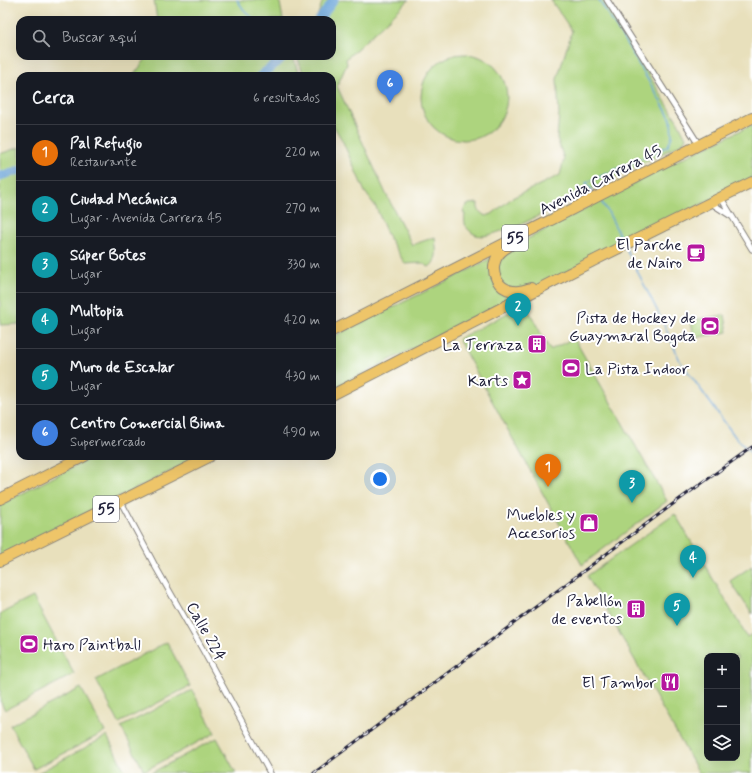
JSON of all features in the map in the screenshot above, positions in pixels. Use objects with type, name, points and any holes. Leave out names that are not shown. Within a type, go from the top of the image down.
[{"type":"highway","name":"Avenida Carrera 45","points":[[336,329],[752,118]]},
{"type":"highway","points":[[336,392],[752,182]]},
{"type":"highway","points":[[545,224],[507,247],[497,256],[494,268],[496,280],[505,289],[515,292],[533,288],[566,276]]},
{"type":"highway","points":[[0,499],[77,460]]},
{"type":"highway","name":"55","points":[[0,561],[203,460]]},
{"type":"street","points":[[607,0],[699,145]]},
{"type":"street","points":[[721,198],[752,249]]},
{"type":"street","points":[[711,203],[732,217]]},
{"type":"street","name":"Calle 224","points":[[120,502],[270,773]]},
{"type":"green space","points":[[154,0],[277,0],[280,3],[282,16],[156,16]]},
{"type":"green space","points":[[323,0],[409,0],[346,59],[347,64],[337,86],[386,194],[412,245],[435,237],[436,258],[429,267],[422,263],[405,264],[387,234],[376,207],[365,192],[336,130],[336,72],[303,72],[298,60],[336,60],[336,16],[317,16]]},
{"type":"green space","points":[[551,0],[603,0],[678,122],[686,138],[683,143],[512,229],[480,236],[468,229],[465,223],[465,214],[463,213],[465,207],[469,204],[478,203],[479,211],[482,214],[486,216],[492,214],[512,198],[560,175],[564,159],[557,138],[559,114],[557,79],[572,31]]},
{"type":"green space","points":[[464,54],[481,57],[495,66],[504,80],[507,97],[504,114],[495,128],[481,137],[464,140],[447,137],[433,128],[424,114],[421,97],[424,80],[433,66],[447,57]]},
{"type":"green space","points":[[145,60],[294,60],[298,72],[136,72]]},
{"type":"green space","points":[[752,125],[752,179],[336,387],[336,335],[463,273],[668,165]]},
{"type":"green space","points":[[16,148],[16,324],[0,325],[0,154]]},
{"type":"green space","points":[[525,304],[550,350],[574,338],[667,501],[582,565],[458,339]]},
{"type":"green space","name":"Pista de Hockey de Guaymaral Bogota","points":[[725,315],[728,332],[694,338],[691,320]]},
{"type":"green space","points":[[86,460],[193,460],[0,557],[0,505]]},
{"type":"green space","points":[[675,514],[747,637],[752,634],[752,773],[699,773],[587,576]]},
{"type":"green space","points":[[752,566],[752,614],[730,581]]},
{"type":"green space","name":"Haro Paintball","points":[[33,597],[74,674],[5,710],[0,701],[0,614]]},
{"type":"green space","points":[[167,642],[190,686],[119,723],[96,680]]},
{"type":"green space","points":[[81,688],[105,732],[34,769],[10,725]]},
{"type":"green space","points":[[192,690],[215,733],[144,771],[121,727]]},
{"type":"green space","points":[[107,736],[126,773],[38,773]]},
{"type":"green space","points":[[217,738],[236,773],[151,773]]},
{"type":"waterway","points":[[237,0],[251,16]]},
{"type":"waterway","points":[[322,16],[334,0]]},
{"type":"waterway","points":[[595,194],[586,183],[668,146],[672,136],[671,119],[599,0]]},
{"type":"waterway","points":[[265,72],[280,60]]},
{"type":"waterway","points":[[0,176],[16,171]]},
{"type":"waterway","points":[[600,200],[607,210],[623,242]]},
{"type":"waterway","points":[[626,249],[663,322],[680,361],[736,438],[752,454]]},
{"type":"railway","points":[[314,773],[673,504],[752,447]]},
{"type":"place","name":"Centro Comercial Bima","points":[[390,103]]},
{"type":"place","name":"El Parche de Nairo","points":[[696,253]]},
{"type":"place","name":"Ciudad Mecánica","points":[[518,326]]},
{"type":"place","name":"Pista de Hockey de Guaymaral Bogota","points":[[710,326]]},
{"type":"place","name":"La Terraza","points":[[537,344]]},
{"type":"place","name":"La Pista Indoor","points":[[571,368]]},
{"type":"place","name":"Karts","points":[[522,380]]},
{"type":"place","name":"Pal Refugio","points":[[548,487]]},
{"type":"place","name":"Súper Botes","points":[[632,503]]},
{"type":"place","name":"Muebles y Accesorios","points":[[589,523]]},
{"type":"place","name":"Multopia","points":[[693,578]]},
{"type":"place","name":"Pabellón de eventos","points":[[636,609]]},
{"type":"place","name":"Muro de Escalar","points":[[677,626]]},
{"type":"place","name":"Haro Paintball","points":[[29,644]]},
{"type":"place","name":"El Tambor","points":[[670,682]]}]
